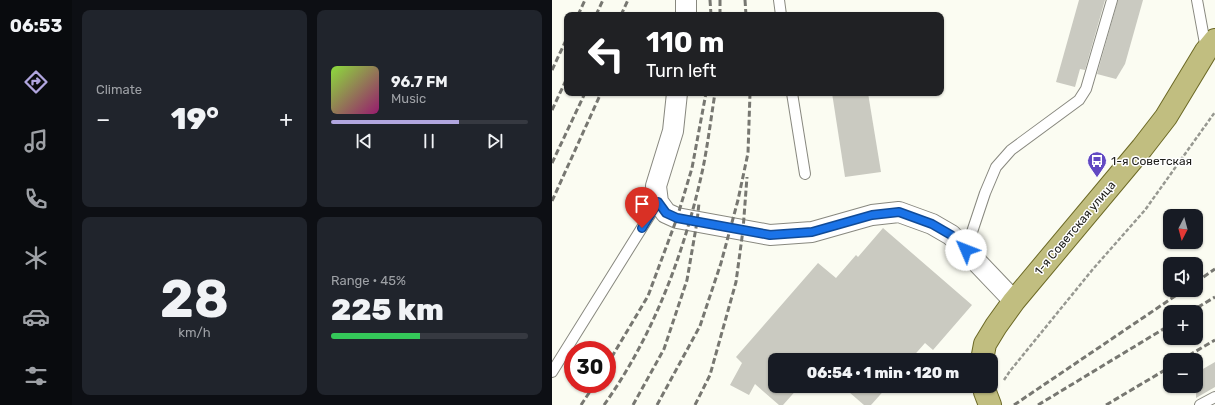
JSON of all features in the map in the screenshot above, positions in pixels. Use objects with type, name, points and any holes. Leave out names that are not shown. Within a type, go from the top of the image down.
[{"type":"main road","name":"1-я Советская улица","points":[[983,353],[984,344],[1014,301],[1142,148],[1166,117],[1210,46]]},
{"type":"main road","points":[[985,393],[990,405]]},
{"type":"street","points":[[686,0],[686,12]]},
{"type":"street","points":[[677,96],[673,131],[656,186],[658,202],[666,213],[677,218],[770,235],[812,232],[872,215],[899,212],[932,224],[951,235],[1014,301]]},
{"type":"lane","points":[[779,0],[781,12]]},
{"type":"lane","points":[[966,250],[985,193],[996,167],[1010,150],[1079,100],[1086,89],[1112,0]]},
{"type":"lane","points":[[1198,0],[1210,46]]},
{"type":"lane","points":[[792,96],[805,174]]},
{"type":"lane","points":[[552,372],[658,202]]},
{"type":"lane","points":[[1200,405],[1215,397]]},
{"type":"path","points":[[998,384],[1004,380],[1093,269],[1145,210],[1215,112]]},
{"type":"building","points":[[1079,0],[1105,0],[1085,70],[1080,69],[1075,87],[1056,82]]},
{"type":"building","points":[[1118,0],[1143,0],[1125,64],[1116,79],[1097,74]]},
{"type":"building","points":[[832,96],[868,96],[881,172],[845,177]]},
{"type":"building","points":[[883,228],[972,305],[933,350],[925,343],[916,353],[768,353],[768,393],[794,393],[783,405],[779,405],[755,384],[749,395],[730,385],[742,363],[736,357],[818,263],[836,278],[856,255],[858,257]]},
{"type":"building","points":[[1215,362],[1215,387],[1196,398],[1196,393],[1203,393],[1203,369]]},
{"type":"building","points":[[850,393],[882,393],[871,405],[864,405]]},
{"type":"railway","points":[[579,12],[585,0]]},
{"type":"railway","points":[[597,12],[603,0]]},
{"type":"railway","points":[[622,12],[628,0]]},
{"type":"railway","points":[[710,0],[711,12]]},
{"type":"railway","points":[[720,0],[720,12]]},
{"type":"railway","points":[[745,0],[746,12]]},
{"type":"railway","points":[[552,70],[564,44]]},
{"type":"railway","points":[[552,110],[564,84]]},
{"type":"railway","points":[[552,163],[584,96]]},
{"type":"railway","points":[[552,201],[600,96]]},
{"type":"railway","points":[[616,350],[648,296],[677,218],[692,168],[705,96]]},
{"type":"railway","points":[[604,405],[622,378],[653,321],[677,261],[696,199],[703,168],[715,96]]},
{"type":"railway","points":[[657,405],[700,326],[721,263],[738,200],[748,153],[750,96]]},
{"type":"railway","points":[[695,405],[710,375],[736,282],[743,230],[747,177]]},
{"type":"railway","points":[[633,405],[664,349],[687,280],[699,203]]},
{"type":"railway","points":[[1203,277],[1215,269]]},
{"type":"railway","points":[[1014,405],[1174,297]]},
{"type":"railway","points":[[1202,305],[1215,297]]},
{"type":"railway","points":[[1038,405],[1163,329]]},
{"type":"railway","points":[[1193,353],[1215,340]]},
{"type":"railway","points":[[1106,405],[1163,371]]},
{"type":"railway","points":[[581,405],[589,393]]},
{"type":"place","name":"1-я Советская","points":[[1097,178]]},
{"type":"route","points":[[642,228],[658,202],[666,213],[677,218],[770,235],[812,232],[872,215],[899,212],[932,224],[951,235],[966,250]]}]
